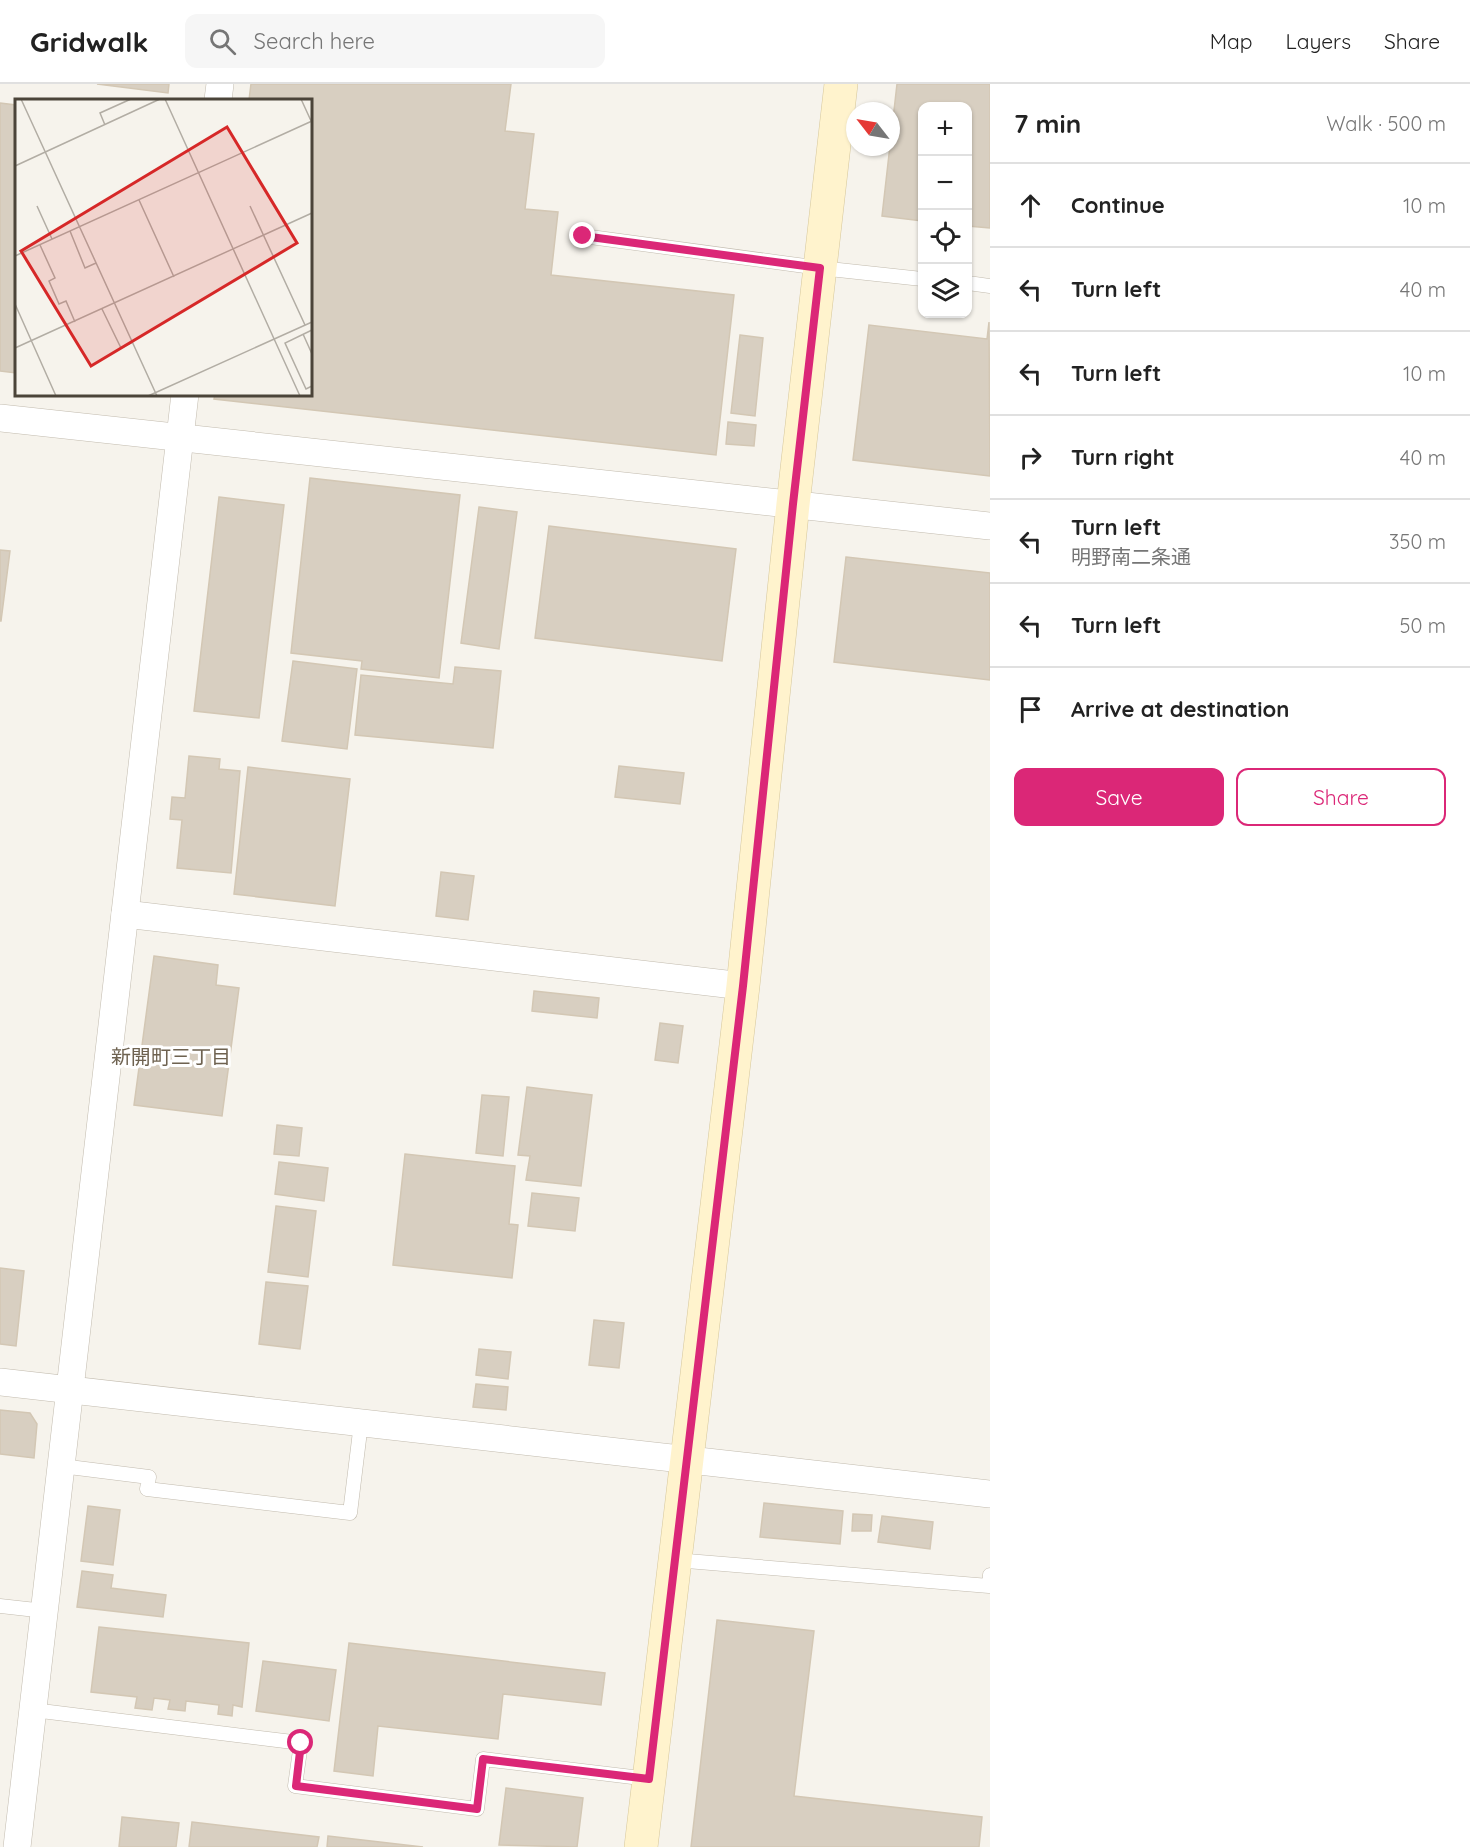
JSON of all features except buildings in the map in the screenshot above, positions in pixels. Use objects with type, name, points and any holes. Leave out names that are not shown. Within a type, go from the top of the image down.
[{"type":"street","points":[[218,99],[220,84]]},
{"type":"street","points":[[640,1847],[743,986],[793,504],[841,84]]},
{"type":"street","points":[[17,1847],[185,396]]},
{"type":"street","points":[[0,418],[990,526]]},
{"type":"street","points":[[125,914],[743,986]]},
{"type":"street","points":[[0,1382],[990,1494]]},
{"type":"lane","points":[[583,236],[820,268],[918,279]]},
{"type":"lane","points":[[972,284],[990,286]]},
{"type":"lane","points":[[61,1466],[149,1477],[147,1490],[350,1513],[361,1423]]},
{"type":"lane","points":[[675,1560],[989,1586],[990,1575]]},
{"type":"lane","points":[[0,1606],[45,1611]]},
{"type":"lane","points":[[33,1710],[301,1743],[296,1786],[477,1809],[483,1759],[649,1779]]},
{"type":"district","name":"新開町三丁目","points":[[171,1056]]},
{"type":"route","points":[[301,1743],[296,1786],[477,1809],[483,1759],[649,1779],[743,986],[820,268],[583,236]]}]
